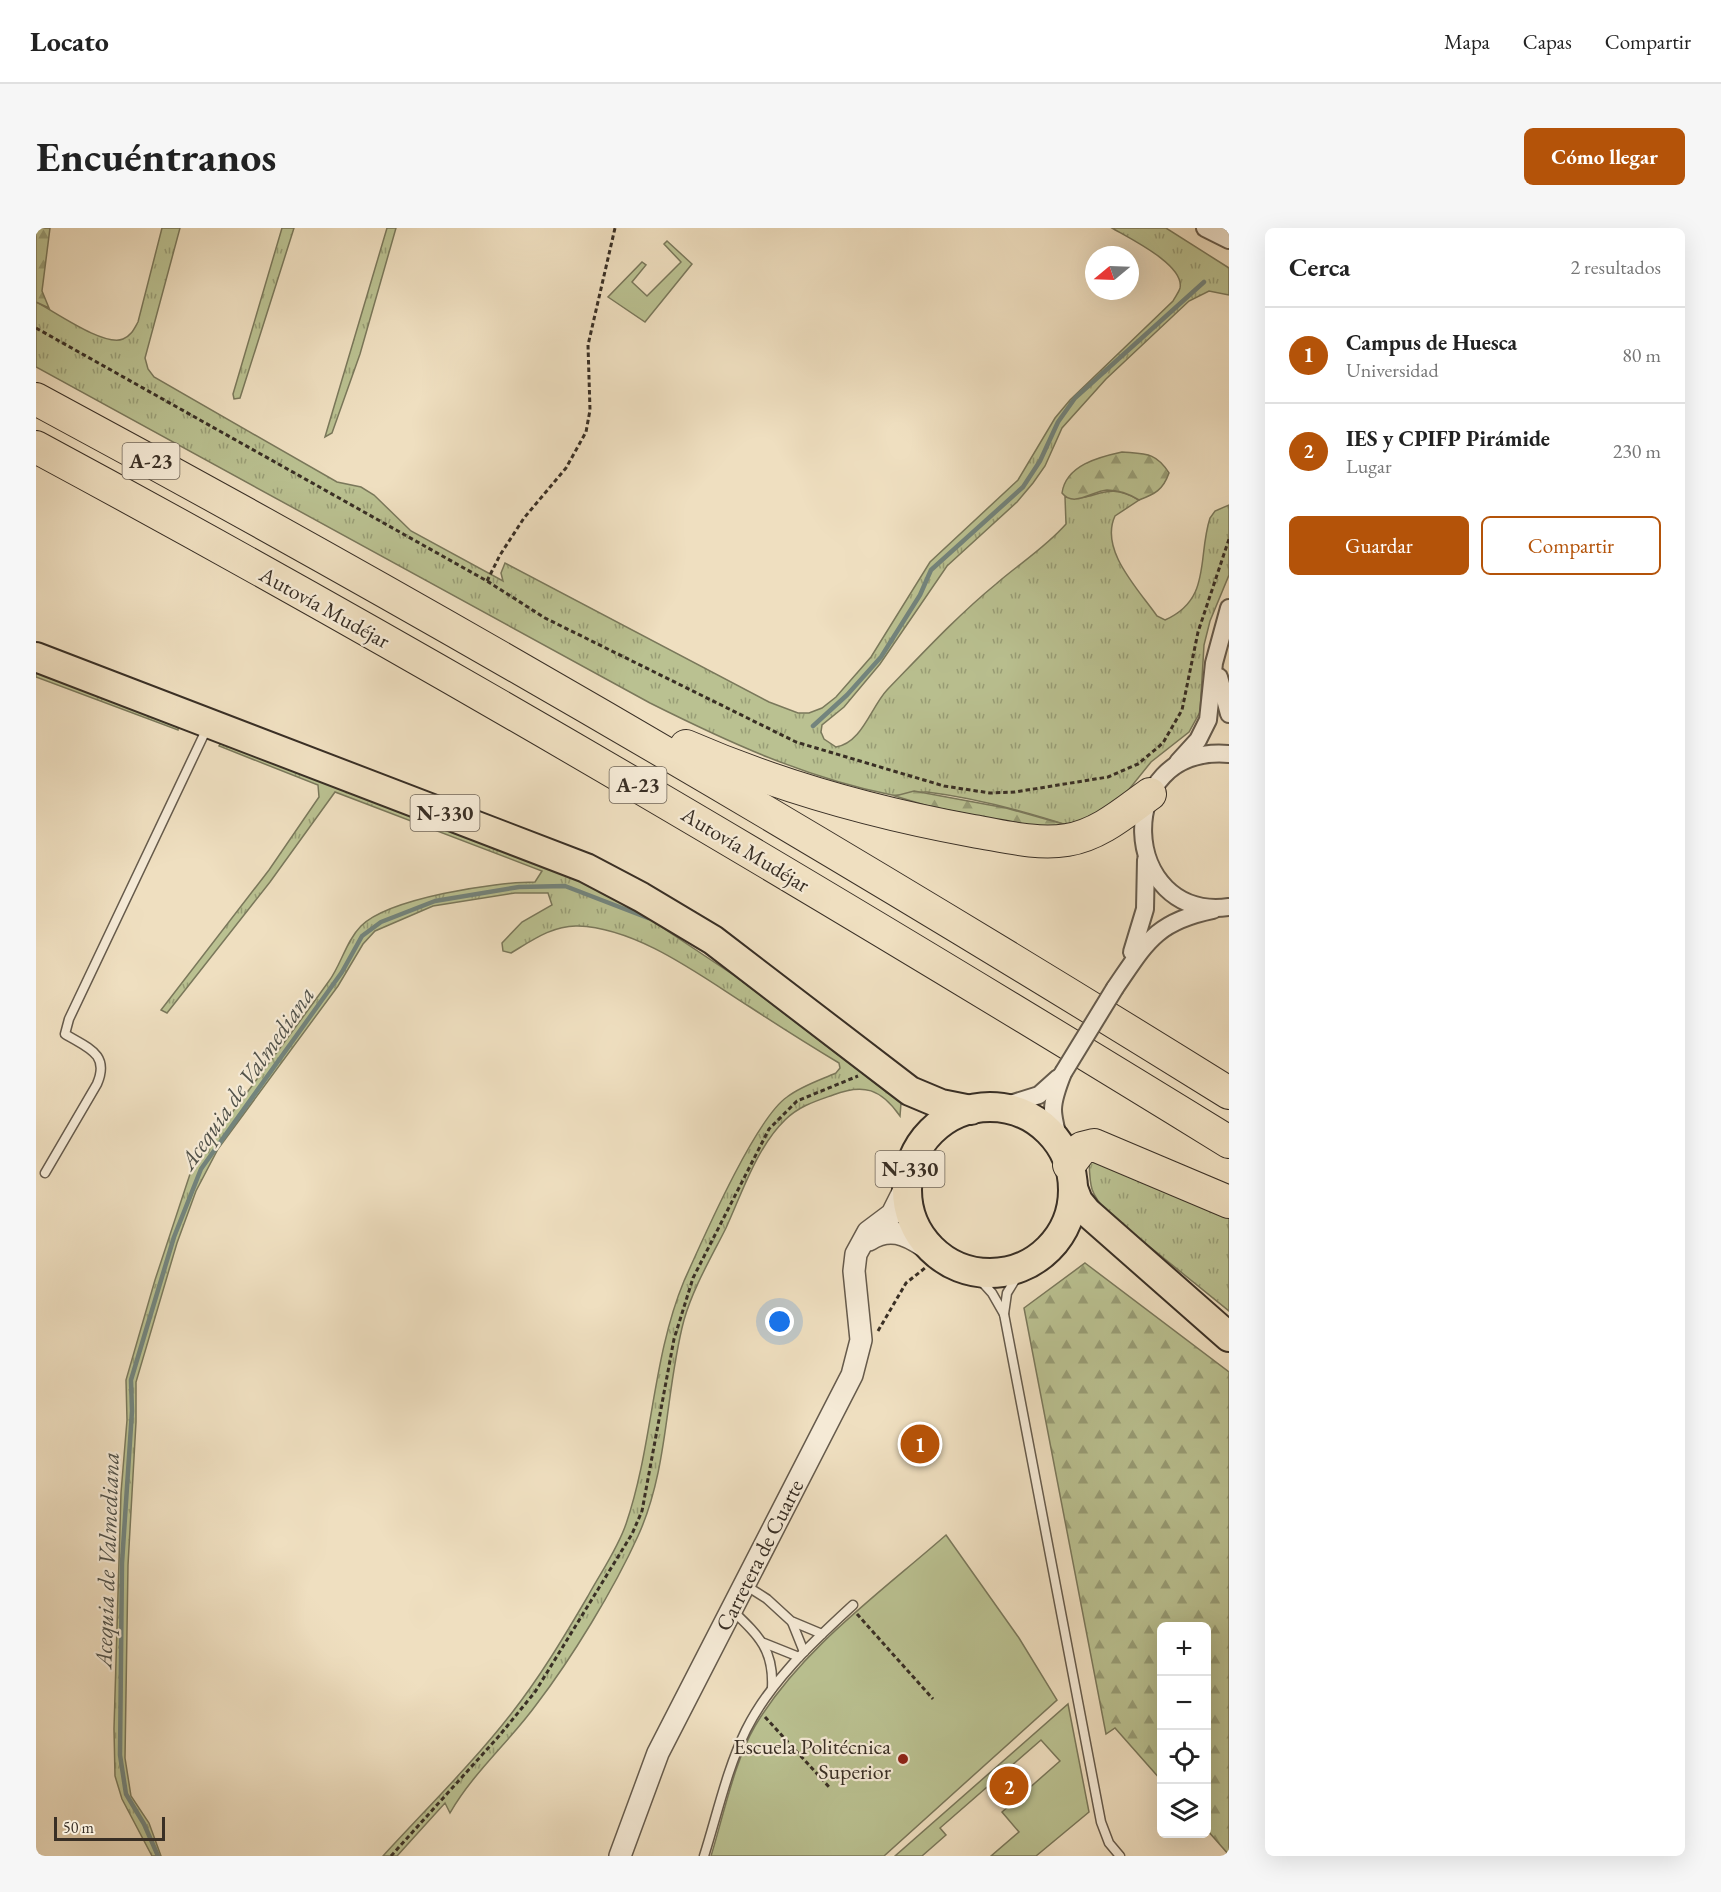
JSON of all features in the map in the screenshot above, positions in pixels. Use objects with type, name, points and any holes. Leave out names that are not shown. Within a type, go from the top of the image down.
[{"type":"highway","name":"Autovía Mudéjar","points":[[36,399],[354,574],[614,722],[856,865],[1229,1092]]},
{"type":"highway","name":"Autovía Mudéjar","points":[[36,447],[305,595],[651,793],[975,986],[1229,1142]]},
{"type":"highway","name":"N-330","points":[[36,657],[586,868],[641,897],[713,940],[910,1091],[941,1104],[984,1109],[1034,1120],[1068,1167],[1082,1207],[1159,1278],[1229,1337]]},
{"type":"highway","points":[[614,722],[642,724],[709,756],[850,804],[915,820],[1017,839],[1053,841],[1085,835],[1113,821],[1150,794]]},
{"type":"highway","name":"N-330","points":[[910,1091],[922,1117],[923,1143]]},
{"type":"highway","name":"N-330","points":[[984,1109],[949,1118],[923,1143],[915,1155],[908,1182],[909,1205],[916,1227],[939,1262],[972,1271],[998,1273],[1034,1260],[1075,1235],[1097,1234],[1159,1278]]},
{"type":"highway","points":[[1034,1260],[1066,1224],[1068,1167],[1082,1148],[1094,1145],[1229,1202]]},
{"type":"street","points":[[1205,228],[1229,240]]},
{"type":"street","points":[[1115,988],[1143,924],[1146,856],[1141,825],[1150,794],[1198,740],[1208,720],[1217,650],[1229,608]]},
{"type":"street","points":[[1217,650],[1219,681],[1229,714]]},
{"type":"street","points":[[1171,769],[1200,755],[1229,754]]},
{"type":"street","points":[[1146,856],[1163,884],[1176,895],[1206,907],[1226,908]]},
{"type":"street","points":[[1068,1167],[1053,1120],[1051,1103],[1063,1073],[1115,988],[1149,940],[1164,927],[1185,916],[1226,908]]},
{"type":"street","points":[[984,1109],[1039,1095],[1063,1073]]},
{"type":"street","points":[[859,1248],[868,1232],[892,1214],[908,1182]]},
{"type":"street","points":[[859,1248],[877,1235],[896,1232],[939,1262]]},
{"type":"street","name":"Carretera de Cuarte","points":[[620,1856],[658,1753],[856,1364],[861,1340],[854,1270],[859,1248]]},
{"type":"lane","points":[[45,1173],[97,1084],[102,1068],[98,1056],[66,1034],[69,1019],[209,723]]},
{"type":"lane","points":[[1034,1260],[1006,1293],[1004,1314],[1101,1822],[1109,1843],[1120,1856]]},
{"type":"lane","points":[[972,1271],[992,1293],[1004,1314]]},
{"type":"lane","points":[[743,1584],[767,1599],[791,1621],[822,1634]]},
{"type":"lane","points":[[704,1856],[740,1744],[758,1709],[772,1688],[802,1655],[850,1608]]},
{"type":"lane","points":[[731,1609],[764,1642],[787,1654],[802,1655]]},
{"type":"lane","points":[[791,1621],[802,1655]]},
{"type":"lane","points":[[764,1642],[771,1665],[772,1688]]},
{"type":"path","points":[[487,581],[500,555],[524,518],[566,468],[586,432],[590,410],[588,345],[615,228]]},
{"type":"path","points":[[36,328],[487,581],[545,618],[796,742],[944,786],[990,793],[1015,792],[1108,777],[1138,764],[1163,743],[1182,710],[1197,632],[1229,539]]},
{"type":"path","points":[[391,1856],[485,1753],[535,1692],[632,1534],[642,1511],[668,1366],[685,1298],[720,1223],[769,1129],[797,1101],[855,1078],[872,1062]]},
{"type":"path","points":[[877,1339],[879,1327],[906,1283],[939,1262]]},
{"type":"path","points":[[850,1608],[859,1615],[933,1699]]},
{"type":"path","points":[[758,1709],[830,1788]]},
{"type":"green space","points":[[36,228],[50,228],[42,291],[49,308],[36,302]]},
{"type":"green space","points":[[162,228],[180,228],[145,358],[148,369],[154,377],[337,482],[361,487],[374,495],[411,531],[503,581],[501,573],[505,563],[769,702],[798,713],[809,713],[822,708],[836,697],[871,657],[930,562],[1018,480],[1055,418],[1070,400],[1173,301],[1180,288],[1179,279],[1174,270],[1154,253],[1112,228],[1166,228],[1229,268],[1229,295],[1209,291],[1189,301],[1106,379],[1062,428],[1045,466],[1033,483],[1017,502],[947,566],[880,664],[844,707],[822,725],[821,732],[824,739],[836,747],[853,739],[881,697],[940,636],[982,596],[1041,548],[1066,524],[1065,497],[1085,497],[1108,491],[1127,494],[1139,500],[1115,516],[1111,529],[1112,542],[1123,569],[1157,616],[1165,620],[1180,611],[1190,601],[1200,576],[1210,518],[1215,511],[1229,505],[1229,575],[1210,621],[1204,645],[1200,712],[1189,732],[1151,762],[1118,803],[1073,827],[1020,811],[964,798],[927,792],[892,795],[860,788],[798,769],[709,731],[650,703],[36,367],[36,302],[79,327],[104,338],[123,339],[130,334],[138,322]]},
{"type":"green space","points":[[282,228],[294,228],[240,398],[234,399],[233,394]]},
{"type":"green space","points":[[387,228],[396,228],[360,354],[332,433],[325,437]]},
{"type":"green space","points":[[667,241],[692,264],[645,322],[608,297],[642,262],[646,265],[632,282],[647,296],[681,262],[664,244]]},
{"type":"green space","points":[[1122,452],[1149,455],[1159,461],[1169,473],[1167,479],[1154,493],[1139,500],[1123,492],[1111,490],[1078,499],[1072,499],[1062,493],[1070,475],[1077,469],[1094,460]]},
{"type":"green space","points":[[36,667],[179,722],[178,730],[36,677]]},
{"type":"green space","points":[[223,740],[552,867],[633,908],[735,976],[901,1103],[900,1116],[879,1094],[863,1089],[844,1091],[796,1111],[785,1120],[766,1143],[692,1296],[684,1320],[656,1484],[648,1510],[628,1557],[578,1645],[525,1719],[469,1784],[450,1813],[445,1803],[397,1856],[383,1856],[481,1751],[522,1700],[561,1642],[618,1543],[635,1494],[673,1310],[703,1238],[745,1154],[774,1110],[787,1097],[804,1086],[836,1073],[840,1068],[839,1063],[690,968],[646,944],[623,935],[601,929],[569,926],[543,935],[511,953],[503,951],[502,943],[522,922],[552,905],[548,893],[515,893],[433,906],[375,931],[363,944],[338,986],[218,1149],[196,1191],[177,1243],[136,1382],[128,1565],[125,1758],[131,1796],[149,1823],[161,1856],[152,1856],[122,1799],[115,1776],[114,1729],[121,1493],[127,1420],[126,1380],[155,1280],[191,1171],[329,981],[351,939],[361,926],[394,907],[470,889],[535,882],[542,871],[335,792],[270,882],[167,1013],[161,1010],[269,870],[319,797],[318,785],[219,746]]},
{"type":"green space","points":[[914,791],[1006,808],[1070,826],[1037,828],[928,806],[895,796]]},
{"type":"green space","points":[[1089,1159],[1229,1218],[1229,1311],[1108,1213],[1094,1194]]},
{"type":"green space","points":[[1085,1263],[1229,1372],[1229,1855],[1211,1835],[1211,1622],[1157,1622],[1157,1775],[1115,1728],[1106,1734],[1024,1308]]},
{"type":"green space","points":[[946,1535],[1019,1638],[1057,1700],[884,1856],[711,1856],[741,1755],[755,1726],[774,1698],[818,1647],[843,1623]]},
{"type":"green space","points":[[1068,1704],[1089,1812],[1036,1856],[991,1856],[1019,1832],[1002,1812],[1060,1761],[1041,1740],[940,1828],[946,1835],[922,1856],[895,1856]]},
{"type":"waterway","name":"Acequia de Valmediana","points":[[813,726],[847,695],[881,657],[920,595],[931,570],[1023,487],[1040,461],[1058,422],[1075,398],[1204,282]]},
{"type":"waterway","name":"Acequia de Valmediana","points":[[158,1856],[144,1824],[126,1794],[120,1755],[122,1563],[132,1411],[131,1380],[174,1237],[201,1169],[342,972],[362,936],[381,922],[435,901],[519,887],[565,886],[648,918]]},
{"type":"place","name":"Campus de Huesca","points":[[920,1444]]},
{"type":"place","name":"Escuela Politécnica Superior","points":[[903,1759]]},
{"type":"place","name":"IES y CPIFP Pirámide","points":[[1009,1786]]}]
